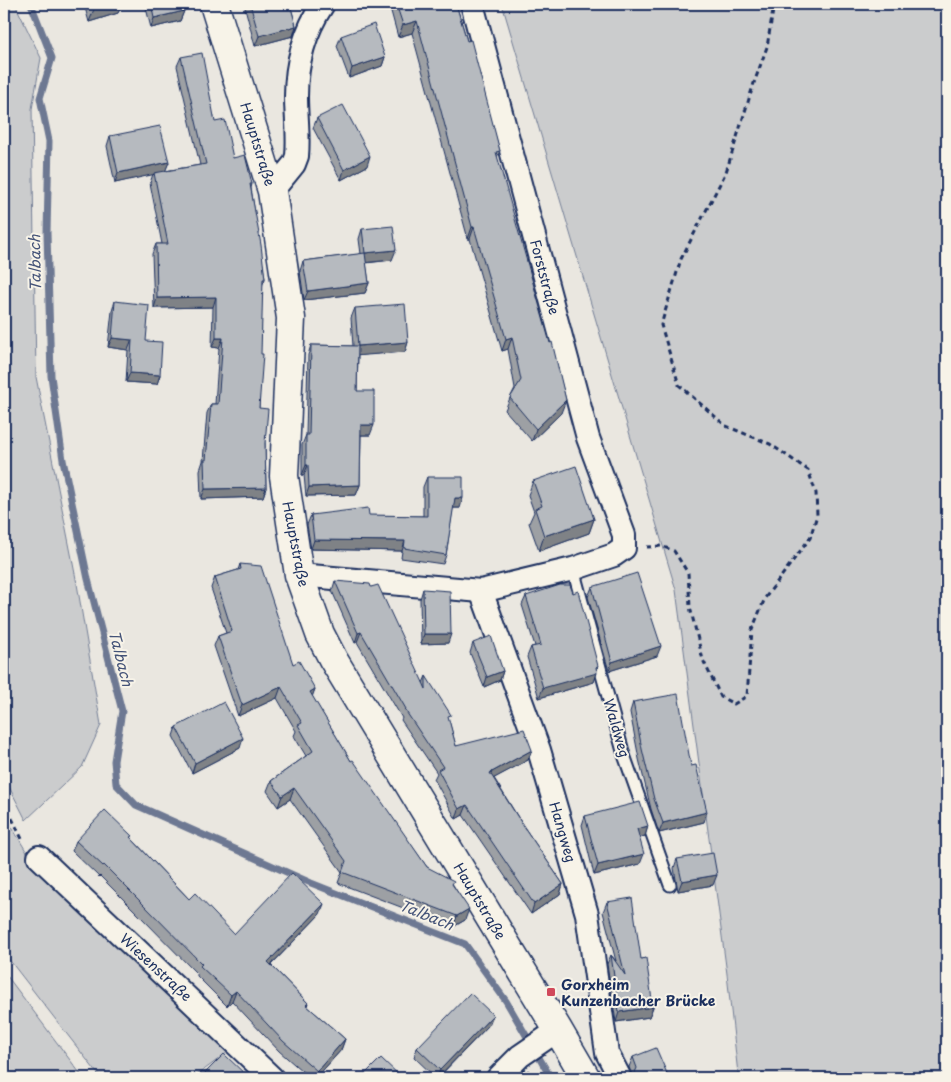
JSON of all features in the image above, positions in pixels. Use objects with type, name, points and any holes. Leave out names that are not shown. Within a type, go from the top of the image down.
[{"type":"main road","name":"Hauptstraße","points":[[214,4],[272,191],[291,318],[284,476],[299,575],[320,634],[333,659],[550,1035],[586,1078]]},
{"type":"street","points":[[272,191],[294,164],[297,156],[296,95],[300,58],[314,18],[323,4]]},
{"type":"street","name":"Forststraße","points":[[472,4],[588,438],[624,535],[624,548]]},
{"type":"street","points":[[299,575],[481,591],[573,569],[614,555],[624,548]]},
{"type":"street","name":"Hangweg","points":[[481,591],[539,750],[588,914],[607,1053],[620,1078]]},
{"type":"street","name":"Wiesenstraße","points":[[39,857],[272,1078]]},
{"type":"street","points":[[498,1078],[520,1056],[550,1035]]},
{"type":"lane","name":"Waldweg","points":[[573,569],[624,755],[670,885]]},
{"type":"path","points":[[624,548],[661,546],[674,551],[688,573],[690,607],[703,660],[713,682],[721,697],[734,704],[747,696],[752,630],[765,598],[810,538],[817,515],[816,493],[808,470],[770,444],[726,426],[679,385],[661,325],[682,260],[726,172],[767,47],[774,4]]},
{"type":"path","points":[[4,802],[24,844],[39,857]]},
{"type":"shaded area","points":[[4,4],[15,4],[41,58],[32,109],[36,377],[77,584],[101,725],[82,767],[26,820],[4,777]]},
{"type":"shaded area","points":[[502,4],[947,4],[947,1078],[742,1078],[738,1074],[727,974],[676,590]]},
{"type":"shaded area","points":[[4,814],[38,871],[228,1052],[193,1078],[101,1078],[4,953]]},
{"type":"shaded area","points":[[4,972],[82,1076],[79,1078],[6,1078],[4,1075]]},
{"type":"building","points":[[151,4],[182,4],[184,11],[154,18]]},
{"type":"building","points":[[250,4],[290,4],[296,26],[259,36]]},
{"type":"building","points":[[396,4],[456,4],[467,41],[471,40],[500,151],[496,152],[550,343],[552,342],[566,400],[536,429],[510,398],[521,380],[512,337],[506,339],[474,227],[472,227],[417,21],[403,25]]},
{"type":"building","points":[[374,24],[385,57],[352,68],[341,36]]},
{"type":"building","points":[[202,53],[215,122],[225,120],[233,158],[245,155],[252,184],[250,184],[261,245],[265,279],[263,279],[261,354],[263,354],[259,408],[268,409],[265,443],[266,488],[205,489],[204,460],[206,460],[211,404],[218,404],[223,338],[216,338],[216,297],[157,298],[156,244],[168,244],[154,173],[206,164],[181,57]]},
{"type":"building","points":[[343,105],[370,156],[344,170],[317,118]]},
{"type":"building","points":[[160,126],[169,162],[118,173],[110,136]]},
{"type":"building","points":[[393,226],[396,250],[365,253],[362,229]]},
{"type":"building","points":[[365,253],[369,283],[308,291],[303,261]]},
{"type":"building","points":[[115,301],[149,305],[146,341],[162,342],[160,375],[130,373],[132,340],[112,338]]},
{"type":"building","points":[[405,304],[408,342],[358,346],[355,308]]},
{"type":"building","points":[[311,345],[358,346],[357,391],[374,391],[374,425],[361,425],[360,485],[309,487],[308,465],[306,465],[306,435],[309,435]]},
{"type":"building","points":[[576,466],[594,519],[544,536],[535,509],[542,506],[533,481]]},
{"type":"building","points":[[427,477],[463,477],[463,498],[455,498],[446,555],[404,548],[405,541],[314,540],[311,515],[368,508],[369,515],[427,516]]},
{"type":"building","points":[[240,564],[261,566],[293,664],[299,661],[315,689],[310,692],[351,761],[353,760],[427,867],[454,881],[452,884],[469,909],[457,916],[342,872],[346,861],[294,788],[282,796],[271,781],[313,751],[298,725],[302,723],[281,687],[242,705],[218,636],[232,631],[215,577],[241,569]]},
{"type":"building","points":[[637,573],[661,646],[612,662],[592,587]]},
{"type":"building","points":[[335,581],[370,584],[371,587],[378,585],[426,689],[426,676],[451,715],[448,716],[456,746],[524,729],[532,750],[490,773],[563,884],[534,904],[467,805],[459,809],[438,770],[443,767],[405,710],[361,632],[358,633]]},
{"type":"building","points":[[560,585],[570,585],[573,593],[578,591],[598,666],[596,667],[597,673],[543,688],[531,647],[541,645],[526,596]]},
{"type":"building","points":[[423,589],[450,591],[451,634],[424,634]]},
{"type":"building","points":[[491,636],[503,671],[487,677],[473,643]]},
{"type":"building","points":[[678,694],[691,766],[696,765],[707,812],[663,823],[654,799],[633,702]]},
{"type":"building","points":[[224,702],[243,738],[195,763],[176,727]]},
{"type":"building","points":[[640,802],[648,826],[637,829],[644,854],[598,865],[585,816]]},
{"type":"building","points":[[105,810],[132,836],[130,837],[189,899],[195,893],[234,934],[292,873],[324,904],[268,962],[308,1003],[306,1005],[345,1039],[317,1071],[283,1041],[236,991],[231,995],[200,966],[202,964],[143,904],[104,865],[76,841]]},
{"type":"building","points":[[713,853],[717,875],[682,881],[677,859]]},
{"type":"building","points":[[632,898],[641,959],[646,958],[653,1007],[619,1012],[611,955],[625,975],[607,902]]},
{"type":"building","points":[[470,993],[493,1015],[440,1070],[417,1048]]},
{"type":"building","points":[[656,1048],[669,1078],[634,1078],[637,1068],[633,1057]]},
{"type":"building","points":[[224,1054],[249,1078],[200,1078]]},
{"type":"building","points":[[381,1058],[402,1078],[361,1078]]},
{"type":"building","points":[[528,1070],[536,1078],[520,1078]]},
{"type":"waterway","name":"Talbach","points":[[31,4],[52,58],[40,98],[49,141],[47,233],[51,376],[63,460],[88,579],[122,711],[114,761],[116,784],[136,805],[311,883],[465,944],[506,1001],[551,1078]]},
{"type":"place","name":"Gorxheim Kunzenbacher Brücke","points":[[551,992]]}]
